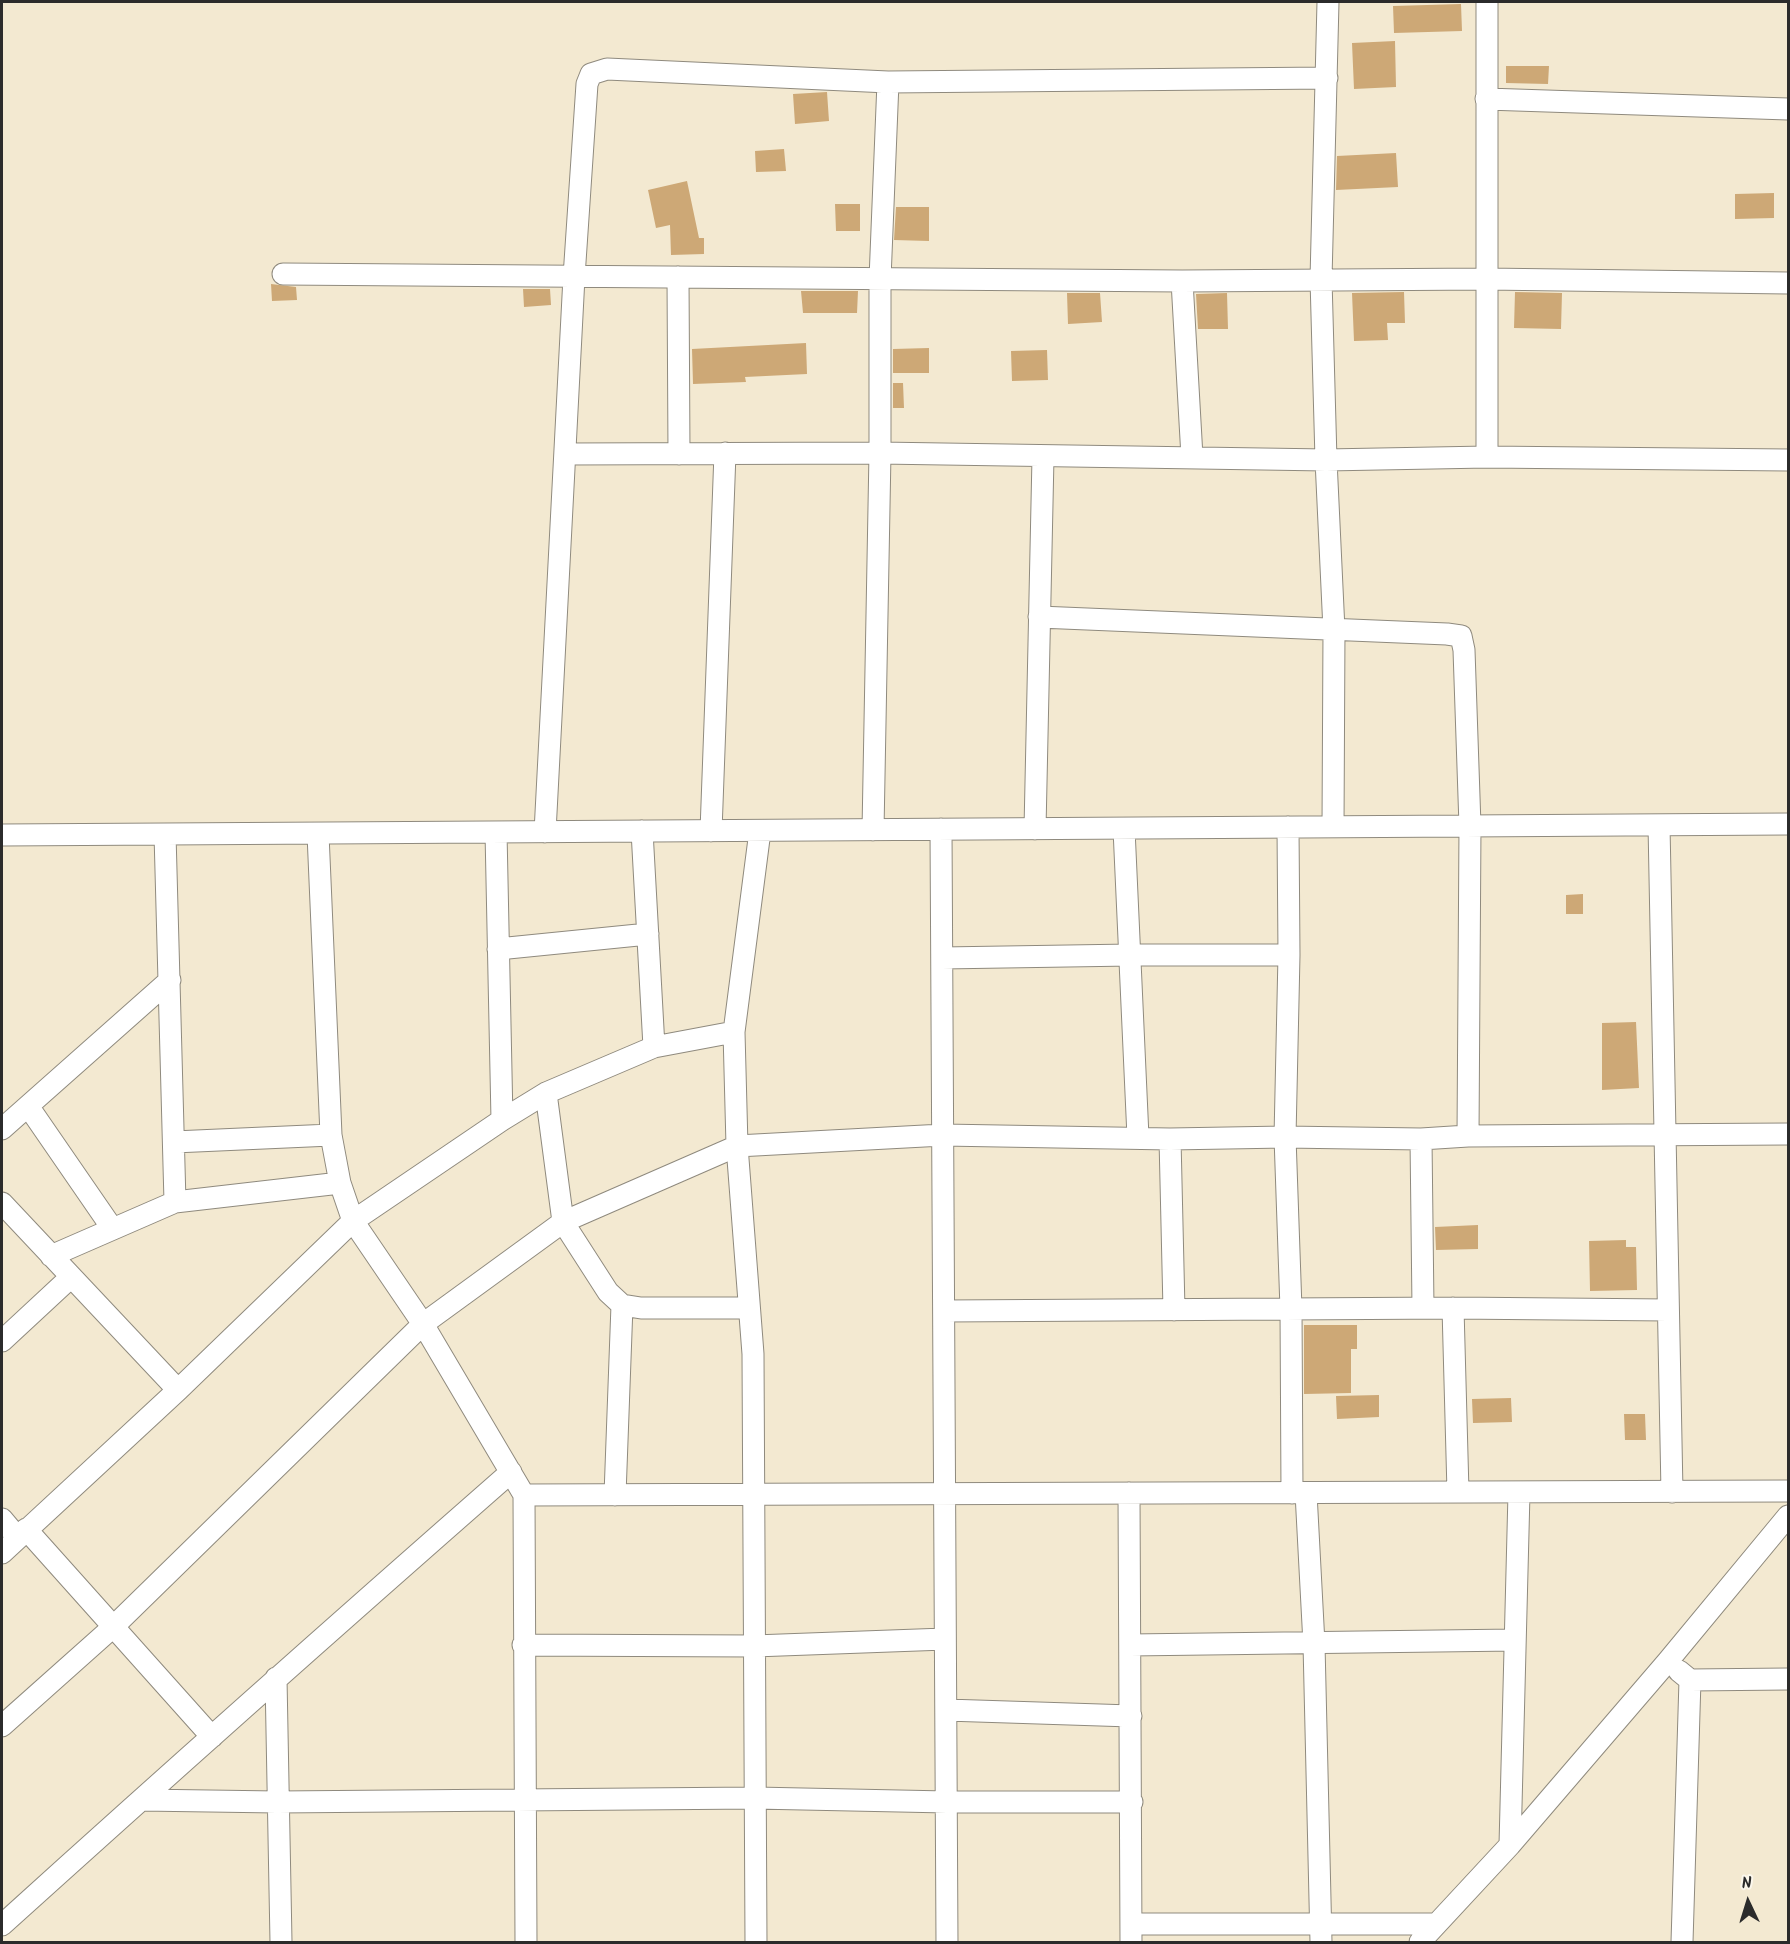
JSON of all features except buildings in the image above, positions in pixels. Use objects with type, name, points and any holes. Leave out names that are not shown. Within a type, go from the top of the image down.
[{"type":"street","points":[[1328,2],[1321,279],[1334,630],[1333,827]]},
{"type":"street","points":[[1487,2],[1487,457]]},
{"type":"street","points":[[545,832],[574,277],[587,84],[591,74],[607,69],[888,82],[1327,78]]},
{"type":"street","points":[[873,830],[880,453],[880,279],[888,82]]},
{"type":"street","points":[[1486,99],[1788,109]]},
{"type":"street","points":[[283,274],[1182,281],[1486,279],[1788,283]]},
{"type":"street","points":[[678,277],[679,453]]},
{"type":"street","points":[[1182,281],[1192,457]]},
{"type":"street","points":[[711,831],[725,453]]},
{"type":"street","points":[[566,454],[880,453],[1326,460],[1487,457],[1788,460]]},
{"type":"street","points":[[1035,829],[1043,457]]},
{"type":"street","points":[[1039,617],[1461,636],[1464,650],[1470,826],[1468,1136]]},
{"type":"street","points":[[2,835],[1788,824]]},
{"type":"street","points":[[1659,825],[1672,1492]]},
{"type":"street","points":[[1288,827],[1289,955],[1285,1137],[1299,1492],[1314,1644],[1321,1934]]},
{"type":"street","points":[[941,829],[947,1942]]},
{"type":"street","points":[[1124,829],[1138,1137]]},
{"type":"street","points":[[642,831],[654,1047]]},
{"type":"street","points":[[756,1942],[753,1354],[737,1146],[734,1032],[760,831]]},
{"type":"street","points":[[496,832],[502,1120]]},
{"type":"street","points":[[165,834],[175,1202]]},
{"type":"street","points":[[318,834],[331,1135],[340,1183],[353,1221],[423,1324],[524,1495],[526,1942]]},
{"type":"street","points":[[498,949],[648,934]]},
{"type":"street","points":[[942,958],[1289,955]]},
{"type":"street","points":[[2,1129],[170,980]]},
{"type":"street","points":[[2,1553],[178,1390],[353,1221],[502,1120],[546,1093],[654,1047],[734,1032]]},
{"type":"street","points":[[546,1093],[563,1222],[608,1292],[622,1305],[641,1308],[748,1308]]},
{"type":"street","points":[[28,1106],[112,1228]]},
{"type":"street","points":[[2,1726],[113,1627],[423,1324],[563,1222],[737,1146],[943,1135],[1170,1139],[1285,1137],[1421,1139],[1468,1136],[1788,1134]]},
{"type":"street","points":[[174,1142],[331,1135]]},
{"type":"street","points":[[1170,1139],[1174,1310]]},
{"type":"street","points":[[1421,1139],[1423,1308]]},
{"type":"street","points":[[51,1256],[175,1202],[340,1183]]},
{"type":"street","points":[[2,1203],[178,1390]]},
{"type":"street","points":[[2,1341],[71,1276]]},
{"type":"street","points":[[615,1495],[622,1305]]},
{"type":"street","points":[[944,1311],[1423,1308],[1668,1310]]},
{"type":"street","points":[[1453,1308],[1458,1492]]},
{"type":"street","points":[[2,1925],[276,1678],[511,1472]]},
{"type":"street","points":[[524,1495],[1788,1491]]},
{"type":"street","points":[[1129,1493],[1131,1933],[1321,1934],[1436,1924]]},
{"type":"street","points":[[1510,1845],[1519,1493]]},
{"type":"street","points":[[1420,1942],[1510,1845],[1668,1661],[1788,1516]]},
{"type":"street","points":[[2,1519],[22,1534],[113,1627],[212,1737]]},
{"type":"street","points":[[524,1645],[754,1646],[945,1639]]},
{"type":"street","points":[[1130,1645],[1515,1640]]},
{"type":"street","points":[[1668,1661],[1690,1680],[1788,1679]]},
{"type":"street","points":[[276,1678],[277,1802],[282,1942]]},
{"type":"street","points":[[1682,1942],[1690,1680]]},
{"type":"street","points":[[946,1710],[1131,1716]]},
{"type":"street","points":[[141,1800],[277,1802],[755,1798],[947,1802],[1132,1802]]}]
